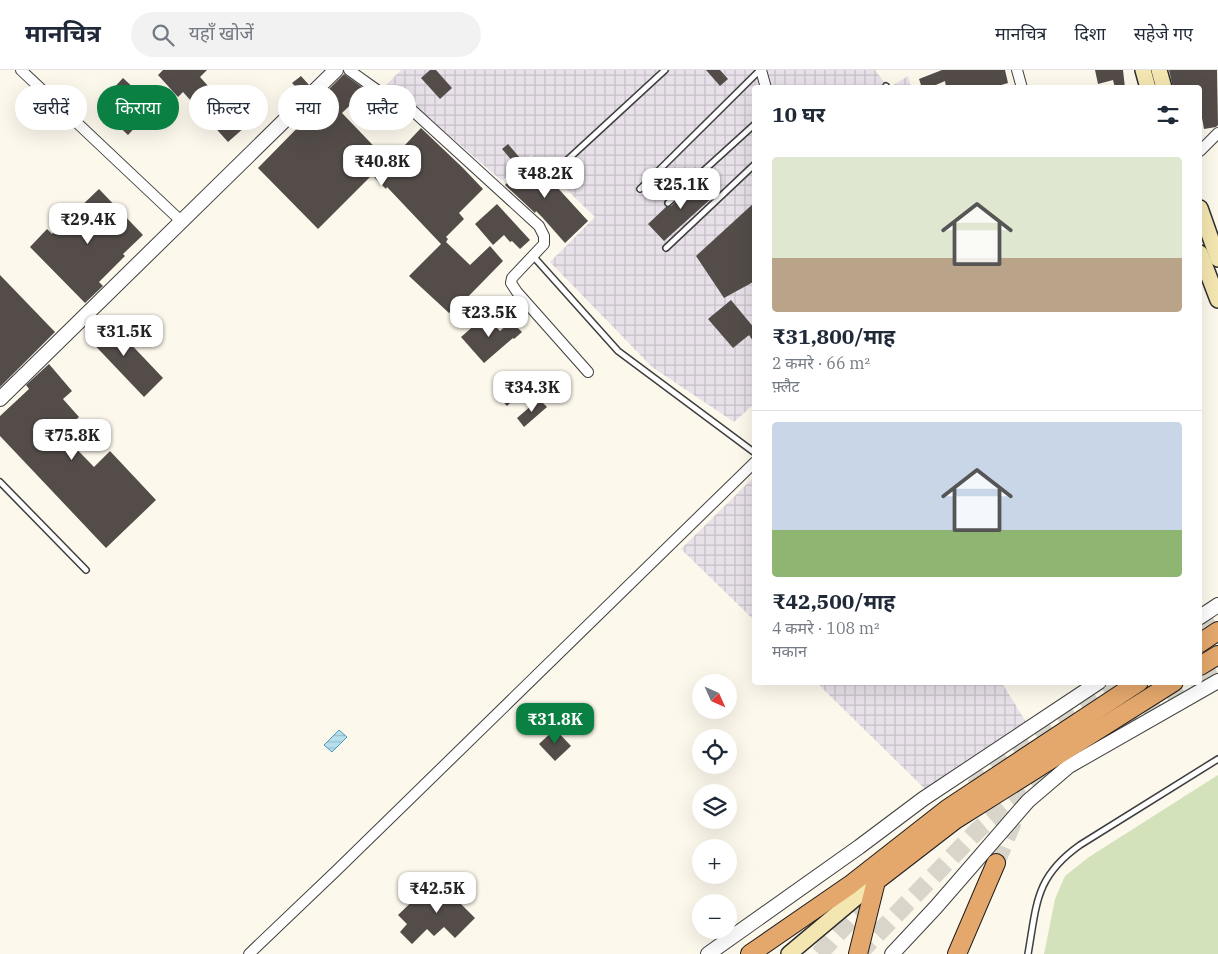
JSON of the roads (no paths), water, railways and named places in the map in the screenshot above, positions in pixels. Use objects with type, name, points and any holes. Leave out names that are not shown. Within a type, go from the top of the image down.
[{"type":"highway","points":[[1202,642],[1218,631]]},
{"type":"highway","points":[[1202,665],[1218,655]]},
{"type":"highway","points":[[750,954],[850,885],[947,809],[1134,685]]},
{"type":"highway","points":[[858,954],[876,881],[955,820],[1169,685]]},
{"type":"highway","points":[[957,954],[996,863]]},
{"type":"main road","points":[[1143,70],[1147,85]]},
{"type":"main road","points":[[1159,70],[1163,85]]},
{"type":"main road","points":[[1202,214],[1218,259]]},
{"type":"main road","points":[[1202,258],[1218,300]]},
{"type":"main road","points":[[789,954],[876,881]]},
{"type":"street","points":[[22,70],[182,221]]},
{"type":"street","points":[[0,399],[336,70]]},
{"type":"street","points":[[349,70],[377,90],[396,99],[413,111],[535,221],[541,229],[544,240],[542,246],[510,281],[588,372]]},
{"type":"street","points":[[760,70],[765,85]]},
{"type":"street","points":[[1017,70],[1021,85]]},
{"type":"street","points":[[1202,149],[1218,133]]},
{"type":"street","points":[[249,954],[344,864],[752,465]]},
{"type":"street","points":[[892,954],[936,907],[1028,801],[1069,766],[1218,681]]},
{"type":"street","points":[[708,954],[860,847],[923,799],[1094,685]]},
{"type":"lane","points":[[564,163],[665,70]]},
{"type":"lane","points":[[640,188],[760,70]]},
{"type":"lane","points":[[668,203],[752,127]]},
{"type":"lane","points":[[666,248],[752,167]]},
{"type":"lane","points":[[533,256],[618,351],[752,450]]},
{"type":"lane","points":[[0,482],[86,570]]},
{"type":"lane","points":[[1028,954],[1040,891],[1059,861],[1080,845],[1218,759]]},
{"type":"water","points":[[339,730],[347,737],[332,752],[324,745]]},
{"type":"tunnel","points":[[1202,630],[1218,620]]},
{"type":"tunnel","points":[[1202,677],[1218,667]]},
{"type":"tunnel","points":[[974,787],[1004,756],[1114,685]]},
{"type":"tunnel","points":[[1099,742],[1188,685]]},
{"type":"tunnel","points":[[858,954],[978,830],[1028,787],[1070,760]]},
{"type":"tunnel","points":[[996,863],[1015,817]]},
{"type":"tunnel","points":[[819,954],[876,892]]}]
